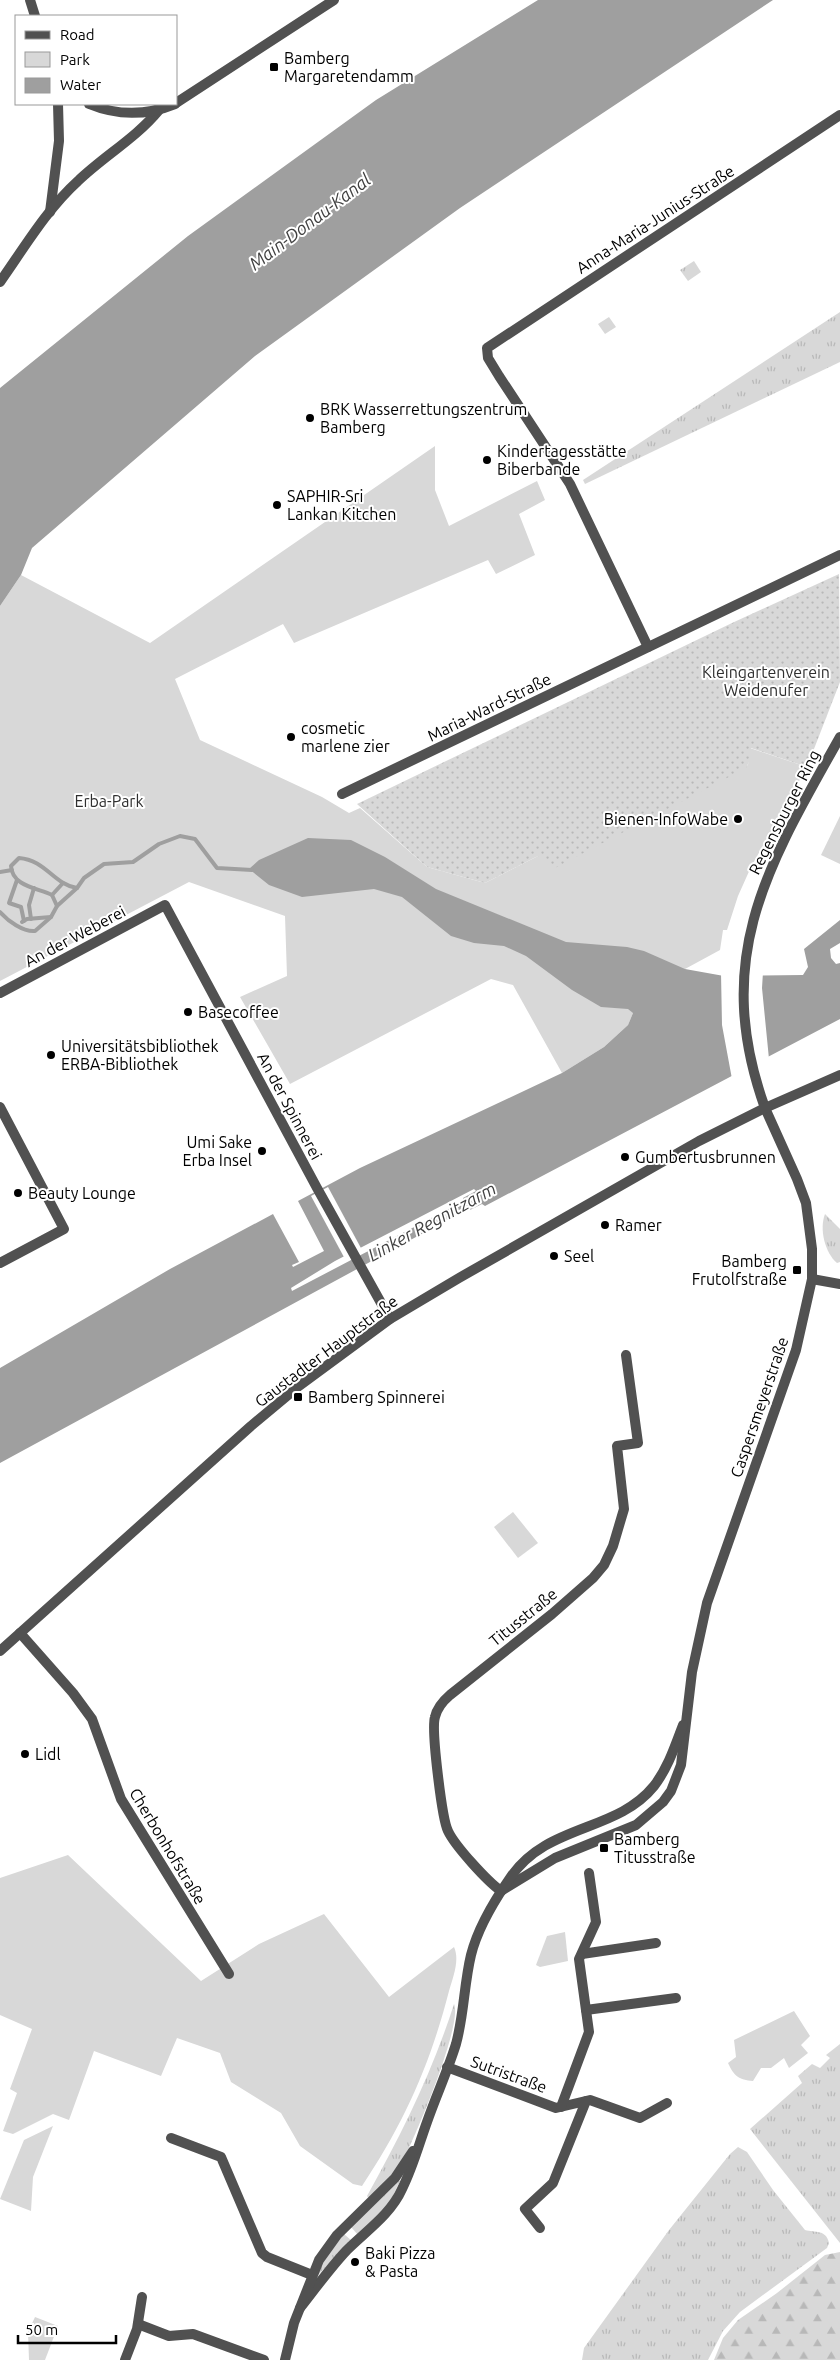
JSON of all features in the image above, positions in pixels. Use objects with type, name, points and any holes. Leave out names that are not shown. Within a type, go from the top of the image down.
[{"type":"street","points":[[30,0],[35,15]]},
{"type":"street","points":[[178,103],[334,0]]},
{"type":"street","points":[[50,212],[59,141],[58,105]]},
{"type":"street","points":[[93,105],[122,112],[159,110],[173,105]]},
{"type":"street","points":[[0,282],[50,212],[77,182],[142,130],[159,110]]},
{"type":"street","name":"Anna-Maria-Junius-Straße","points":[[648,647],[573,490],[488,358],[487,348],[840,115]]},
{"type":"street","name":"Maria-Ward-Straße","points":[[342,794],[840,554]]},
{"type":"street","name":"Regensburger Ring","points":[[765,1108],[749,1054],[743,1008],[747,946],[758,902],[771,868],[798,812],[840,736]]},
{"type":"street","name":"An der Weberei","points":[[0,993],[165,905]]},
{"type":"street","name":"An der Spinnerei","points":[[165,905],[362,1271],[390,1319]]},
{"type":"street","name":"Gaustadter Hauptstraße","points":[[0,1651],[251,1426],[299,1386],[390,1319],[636,1176],[765,1108],[840,1075]]},
{"type":"street","points":[[0,1107],[64,1229],[0,1263]]},
{"type":"street","name":"Caspersmeyerstraße","points":[[501,1891],[555,1858],[613,1836],[636,1825],[651,1814],[662,1802],[676,1779],[684,1749],[686,1716],[695,1652],[707,1603],[796,1350],[812,1279],[812,1249],[806,1203],[765,1108]]},
{"type":"street","points":[[812,1279],[840,1284]]},
{"type":"street","name":"Titusstraße","points":[[501,1891],[491,1884],[448,1831],[433,1736],[435,1717],[442,1702],[552,1614],[593,1578],[604,1565],[613,1546],[624,1509],[618,1446],[638,1443],[626,1355]]},
{"type":"street","name":"Cherbonhofstraße","points":[[20,1633],[73,1693],[92,1720],[121,1799],[230,1974]]},
{"type":"street","name":"Caspersmeyerstraße","points":[[300,2308],[348,2250],[366,2234],[393,2203],[401,2191],[415,2160],[460,2024],[471,1953],[478,1933],[513,1872],[542,1846],[564,1834],[625,1810],[648,1792],[669,1762],[686,1716]]},
{"type":"street","name":"Sutristraße","points":[[561,2106],[589,2032],[579,1960],[596,1922],[589,1873]]},
{"type":"street","points":[[582,1954],[656,1943]]},
{"type":"street","points":[[586,2010],[676,1998]]},
{"type":"street","name":"Sutristraße","points":[[447,2067],[556,2108],[590,2100],[640,2118],[667,2103]]},
{"type":"street","points":[[540,2228],[525,2209],[553,2183],[586,2101]]},
{"type":"street","points":[[171,2138],[220,2157],[262,2253],[267,2257],[312,2275]]},
{"type":"street","name":"Caspersmeyerstraße","points":[[285,2360],[288,2341],[312,2275],[327,2247],[357,2214],[395,2178],[421,2138]]},
{"type":"street","points":[[125,2360],[138,2324],[142,2297]]},
{"type":"street","points":[[138,2324],[169,2336],[193,2334],[264,2360]]},
{"type":"green space","points":[[694,261],[701,272],[688,281],[680,270]]},
{"type":"green space","points":[[840,312],[840,362],[585,484],[583,480]]},
{"type":"green space","points":[[609,317],[616,327],[605,334],[598,324]]},
{"type":"green space","name":"Erba-Park","points":[[435,446],[435,490],[449,526],[537,481],[545,500],[519,514],[535,555],[496,574],[488,560],[294,643],[283,624],[175,679],[200,740],[322,797],[349,813],[360,808],[427,867],[485,883],[538,856],[748,765],[750,748],[807,767],[751,867],[738,896],[727,930],[723,930],[720,950],[685,969],[633,1013],[628,1025],[604,1047],[562,1073],[513,985],[491,979],[290,1084],[240,997],[287,976],[285,916],[189,882],[0,981],[0,606],[21,575],[150,643]]},
{"type":"green space","name":"Kleingartenverein Weidenufer","points":[[839,574],[840,682],[807,767],[751,748],[746,768],[553,869],[538,856],[485,883],[427,867],[357,804],[732,623]]},
{"type":"green space","points":[[840,816],[840,864],[821,855]]},
{"type":"green space","points":[[825,1214],[840,1229],[840,1262],[837,1263],[829,1253],[824,1240],[823,1220]]},
{"type":"green space","points":[[513,1512],[538,1543],[518,1558],[494,1527]]},
{"type":"green space","points":[[68,1855],[201,1981],[259,1944],[324,1914],[389,1997],[454,1947],[456,1963],[454,1974],[442,2018],[424,2069],[391,2139],[362,2186],[353,2184],[300,2146],[281,2113],[231,2082],[220,2053],[177,2038],[161,2076],[94,2051],[69,2120],[53,2114],[13,2134],[3,2131],[17,2093],[10,2089],[32,2029],[0,2015],[0,1878]]},
{"type":"green space","points":[[565,1932],[568,1961],[540,1967],[536,1965],[547,1936]]},
{"type":"green space","points":[[454,2004],[455,2015],[452,2033],[437,2080],[410,2146],[393,2175],[369,2199],[367,2196],[404,2126],[426,2078]]},
{"type":"green space","points":[[794,2011],[810,2036],[801,2045],[808,2053],[789,2068],[784,2058],[771,2068],[761,2068],[753,2081],[744,2080],[735,2074],[728,2063],[736,2057],[734,2040]]},
{"type":"green space","points":[[840,2044],[840,2243],[750,2129],[802,2083],[798,2076],[812,2064],[820,2068],[830,2058],[826,2055]]},
{"type":"green space","points":[[53,2126],[33,2177],[31,2211],[0,2199],[24,2140]]},
{"type":"green space","points":[[738,2147],[747,2152],[773,2190],[805,2230],[820,2232],[825,2235],[829,2243],[827,2248],[740,2312],[723,2331],[708,2360],[582,2360],[584,2348],[669,2230],[730,2154]]},
{"type":"green space","points":[[399,2181],[389,2204],[358,2235],[351,2227]]},
{"type":"green space","points":[[344,2234],[352,2241],[318,2275],[318,2268]]},
{"type":"green space","points":[[840,2252],[840,2360],[714,2360],[723,2338],[738,2320],[777,2293],[825,2255]]},
{"type":"green space","points":[[35,2317],[58,2326],[45,2360],[29,2360],[28,2332]]},
{"type":"water","name":"Main-Donau-Kanal","points":[[538,0],[773,0],[460,208],[255,356],[32,548],[21,575],[0,606],[0,388],[188,236],[376,100]]},
{"type":"water","name":"Linker Regnitzarm","points":[[308,838],[351,840],[385,857],[436,889],[566,942],[627,947],[644,951],[685,969],[724,976],[803,975],[808,967],[804,949],[840,920],[840,943],[830,949],[831,958],[836,964],[840,963],[840,1019],[485,1206],[482,1204],[462,1212],[0,1463],[0,1368],[170,1269],[273,1214],[299,1262],[292,1265],[293,1267],[324,1251],[298,1201],[360,1168],[562,1073],[604,1047],[628,1025],[633,1013],[628,1009],[601,1007],[572,990],[526,956],[504,946],[474,943],[451,936],[402,897],[374,889],[302,897],[269,885],[249,869],[259,860]],"holes":[[[474,1189],[476,1191],[463,1198],[463,1201],[458,1204],[292,1291],[291,1288],[335,1261]]]},
{"type":"pier","points":[[763,972],[762,988],[769,1059],[732,1079],[722,1025],[721,973]]},
{"type":"pier","points":[[328,1187],[362,1250],[345,1259],[311,1196]]},
{"type":"waterway","points":[[0,912],[16,925],[26,930],[35,931],[51,917],[57,906],[52,895],[20,882],[12,873],[11,866],[19,858],[36,863],[62,882],[77,888],[84,878],[104,864],[133,862],[159,844],[180,836],[195,839],[217,868],[252,870]]},
{"type":"waterway","points":[[0,872],[12,870]]},
{"type":"waterway","points":[[17,880],[9,903],[21,907],[24,921]]},
{"type":"waterway","points":[[52,895],[63,883]]},
{"type":"waterway","points":[[31,919],[29,905],[34,888]]},
{"type":"waterway","points":[[57,906],[77,888]]},
{"type":"waterway","points":[[22,922],[27,919],[51,917]]},
{"type":"place","name":"Bamberg Margaretendamm","points":[[274,67]]},
{"type":"place","name":"BRK Wasserrettungszentrum Bamberg","points":[[310,418]]},
{"type":"place","name":"Kindertagesstätte Biberbande","points":[[487,460]]},
{"type":"place","name":"SAPHIR-Sri Lankan Kitchen","points":[[277,505]]},
{"type":"place","name":"cosmetic marlene zier","points":[[291,737]]},
{"type":"place","name":"Bienen-InfoWabe","points":[[738,819]]},
{"type":"place","name":"Basecoffee","points":[[188,1012]]},
{"type":"place","name":"Universitätsbibliothek ERBA-Bibliothek","points":[[51,1055]]},
{"type":"place","name":"Umi Sake Erba Insel","points":[[262,1151]]},
{"type":"place","name":"Gumbertusbrunnen","points":[[625,1157]]},
{"type":"place","name":"Beauty Lounge","points":[[18,1193]]},
{"type":"place","name":"Ramer","points":[[605,1225]]},
{"type":"place","name":"Seel","points":[[554,1256]]},
{"type":"place","name":"Bamberg Frutolfstraße","points":[[797,1270]]},
{"type":"place","name":"Bamberg Spinnerei","points":[[298,1397]]},
{"type":"place","name":"Lidl","points":[[25,1754]]},
{"type":"place","name":"Bamberg Titusstraße","points":[[604,1848]]},
{"type":"place","name":"Baki Pizza & Pasta","points":[[355,2262]]}]
